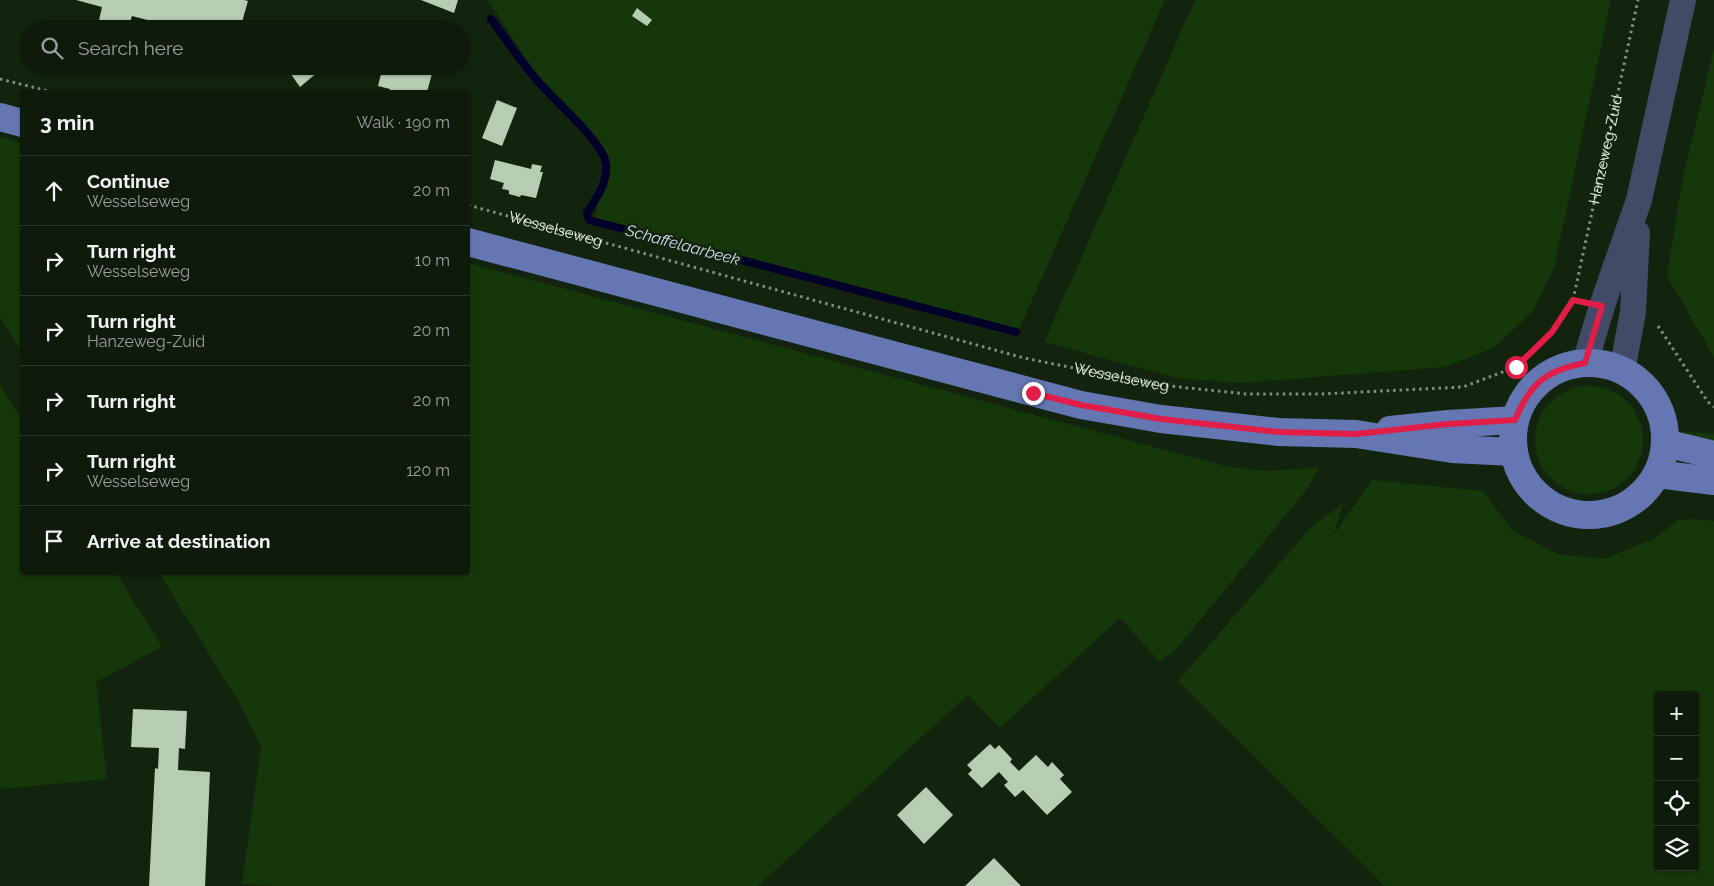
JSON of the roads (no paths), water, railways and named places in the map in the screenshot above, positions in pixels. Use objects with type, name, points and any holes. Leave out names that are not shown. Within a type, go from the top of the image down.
[{"type":"main road","points":[[0,116],[20,122]]},
{"type":"main road","points":[[470,243],[1081,405],[1171,420],[1279,432],[1356,434],[1448,424],[1515,420]]},
{"type":"main road","points":[[1585,363],[1604,365],[1622,371],[1641,384],[1655,401],[1663,421],[1666,443],[1663,459],[1657,474],[1641,496],[1618,510],[1591,516],[1564,512],[1540,498],[1522,477],[1513,452],[1512,435],[1522,402],[1534,386],[1549,374],[1566,366],[1585,363]]},
{"type":"main road","points":[[1356,434],[1452,450],[1513,452]]},
{"type":"main road","points":[[1666,443],[1714,454]]},
{"type":"main road","points":[[1657,474],[1714,481]]},
{"type":"street","points":[[1585,363],[1602,306],[1639,200],[1683,0]]},
{"type":"street","points":[[1622,371],[1633,312],[1639,200]]},
{"type":"waterway","name":"Schaffelaarbeek","points":[[491,19],[531,73],[587,133],[603,155],[606,164],[605,177],[601,190],[587,213],[589,220],[1016,332]]}]
